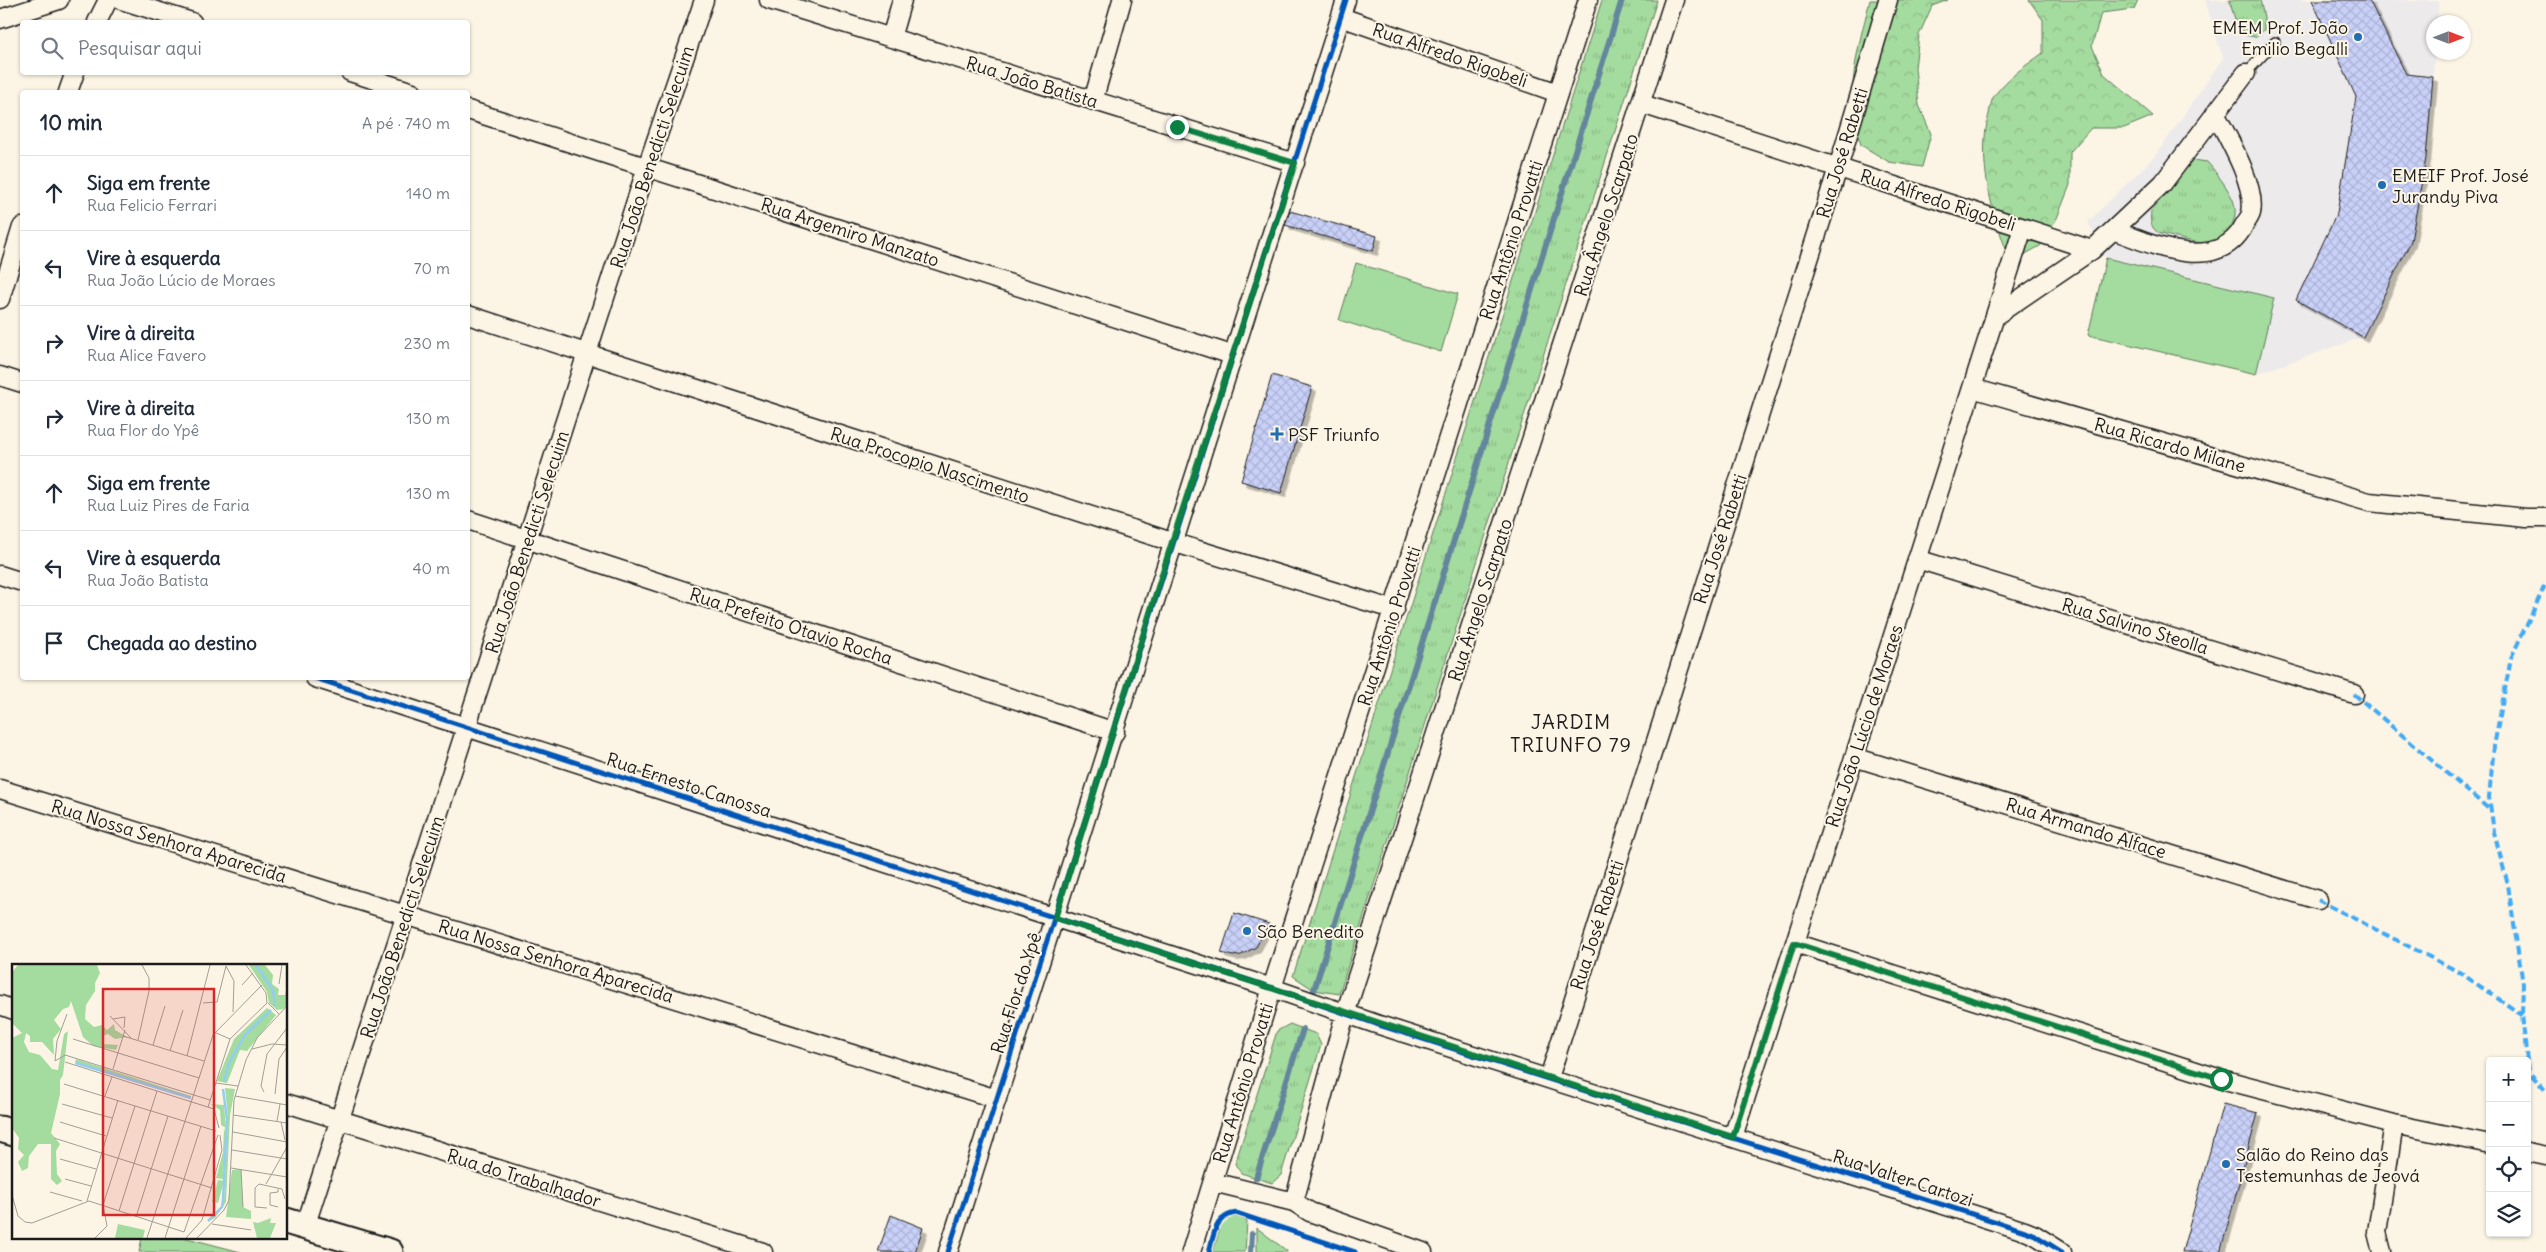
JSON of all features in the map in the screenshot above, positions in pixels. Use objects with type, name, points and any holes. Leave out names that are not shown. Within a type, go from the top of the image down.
[{"type":"street","points":[[0,19],[59,0]]},
{"type":"street","points":[[98,20],[108,0]]},
{"type":"street","points":[[120,0],[185,20]]},
{"type":"street","name":"Rua João Benedicti Selecuim","points":[[296,1224],[339,1121],[588,355],[647,166],[704,0]]},
{"type":"street","name":"Rua João Batista","points":[[769,0],[1295,163]]},
{"type":"street","points":[[891,38],[902,0]]},
{"type":"street","points":[[1093,101],[1122,0]]},
{"type":"street","name":"Rua Antônio Provatti","points":[[1191,1252],[1272,988],[1395,610],[1588,0]]},
{"type":"street","name":"Rua Ângelo Scarpato","points":[[1294,1202],[1345,1014],[1642,104],[1674,0]]},
{"type":"street","name":"Rua José Rabetti","points":[[1549,1078],[1838,168],[1888,0]]},
{"type":"street","name":"Rua Alfredo Rigobeli","points":[[1343,8],[1558,93]]},
{"type":"street","name":"Rua Flor do Ypê","points":[[948,1252],[1115,732],[1172,542],[1295,163],[1343,8]]},
{"type":"street","points":[[1995,316],[2092,250],[2163,184],[2246,73]]},
{"type":"street","points":[[69,90],[74,75]]},
{"type":"street","points":[[359,75],[407,90]]},
{"type":"street","name":"Rua Alfredo Rigobeli","points":[[1642,104],[2092,250]]},
{"type":"street","name":"Rua Argemiro Manzato","points":[[470,111],[1232,355]]},
{"type":"street","points":[[2113,230],[2148,243],[2189,254],[2213,252],[2235,240],[2251,213],[2250,194],[2240,160],[2216,113]]},
{"type":"street","name":"Rua João Lúcio de Moraes","points":[[1733,1137],[2023,228]]},
{"type":"street","points":[[0,299],[20,234]]},
{"type":"street","name":"Rua Procopio Nascimento","points":[[470,316],[1172,542],[1395,610]]},
{"type":"street","points":[[0,376],[20,382]]},
{"type":"street","name":"Rua Ricardo Milane","points":[[1972,388],[2369,502],[2526,518],[2546,518]]},
{"type":"street","name":"Rua Prefeito Otavio Rocha","points":[[470,521],[1115,732]]},
{"type":"street","name":"Rua Salvino Steolla","points":[[1917,559],[2354,694]]},
{"type":"street","points":[[0,575],[20,581]]},
{"type":"street","name":"Rua Ernesto Canossa","points":[[320,680],[1272,988],[1345,1014]]},
{"type":"street","name":"Rua Armando Alface","points":[[1854,757],[2318,900]]},
{"type":"street","name":"Rua Nossa Senhora Aparecida","points":[[0,789],[997,1099]]},
{"type":"street","points":[[1794,943],[2221,1079],[2394,1124],[2486,1143]]},
{"type":"street","points":[[0,1005],[12,1009]]},
{"type":"street","name":"Rua Valter Cartozi","points":[[1345,1014],[2035,1235],[2062,1252]]},
{"type":"street","name":"Rua do Trabalhador","points":[[288,1104],[763,1252]]},
{"type":"street","points":[[2382,1252],[2377,1232],[2394,1124]]},
{"type":"street","points":[[2531,1153],[2546,1156]]},
{"type":"street","points":[[1212,1182],[1294,1202],[1310,1212],[1423,1252]]},
{"type":"street","points":[[296,1224],[390,1252]]},
{"type":"lane","points":[[2246,73],[2275,42]]},
{"type":"shaded area","points":[[2205,0],[2439,0],[2438,15],[2426,15],[2426,60],[2434,60],[2426,158],[2411,241],[2363,337],[2256,374],[2088,335],[2106,258],[2088,222],[2156,155],[2223,58]]},
{"type":"green space","points":[[1602,0],[1657,0],[1339,994],[1314,990],[1293,976]]},
{"type":"green space","points":[[1870,0],[1948,0],[1932,6],[1919,35],[1915,68],[1919,105],[1931,134],[1922,167],[1889,162],[1861,145],[1853,115],[1852,97],[1857,55]]},
{"type":"green space","points":[[2029,0],[2138,0],[2134,9],[2101,13],[2092,46],[2104,74],[2153,116],[2124,128],[2091,128],[2070,152],[2070,185],[2057,218],[2040,246],[2011,262],[1998,227],[1988,189],[1984,151],[1985,132],[1994,96],[2010,78],[2043,53],[2043,20]]},
{"type":"green space","points":[[2229,0],[2260,0],[2264,17],[2264,30],[2255,37],[2245,35],[2235,19]]},
{"type":"green space","points":[[2193,160],[2207,162],[2228,190],[2235,207],[2234,220],[2227,232],[2217,240],[2210,242],[2192,242],[2161,234],[2155,230],[2151,221],[2151,211]]},
{"type":"green space","points":[[2106,258],[2274,298],[2256,374],[2088,335]]},
{"type":"green space","points":[[1356,263],[1458,294],[1441,352],[1339,320]]},
{"type":"green space","points":[[1290,1024],[1316,1034],[1321,1045],[1281,1175],[1272,1183],[1241,1173],[1235,1164],[1277,1031]]},
{"type":"green space","points":[[1229,1217],[1238,1217],[1247,1221],[1245,1252],[1213,1252],[1221,1224]]},
{"type":"green space","points":[[1257,1228],[1287,1251],[1287,1252],[1257,1252]]},
{"type":"green space","points":[[142,1240],[195,1240],[241,1252],[139,1252]]},
{"type":"building","name":"EMEIF Prof. José Jurandy Piva","points":[[2312,0],[2369,0],[2406,74],[2433,77],[2426,158],[2411,241],[2363,337],[2296,300],[2337,213],[2356,97]]},
{"type":"building","points":[[1290,211],[1377,236],[1373,251],[1285,225]]},
{"type":"building","name":"PSF Triunfo","points":[[1272,375],[1312,387],[1281,493],[1241,481]]},
{"type":"building","name":"São Benedito","points":[[1234,913],[1269,924],[1256,947],[1241,955],[1233,956],[1221,953]]},
{"type":"building","name":"Salão do Reino das Testemunhas de Jeová","points":[[2223,1104],[2258,1113],[2225,1235],[2220,1252],[2182,1252]]},
{"type":"building","points":[[891,1215],[923,1228],[915,1252],[878,1252]]},
{"type":"waterway","points":[[1314,990],[1622,0]]},
{"type":"waterway","points":[[1256,1178],[1303,1029]]},
{"type":"waterway","points":[[1251,1252],[1252,1234]]},
{"type":"marked path","points":[[2527,1057],[2522,1015],[2523,984],[2508,885],[2494,832],[2489,797],[2494,746],[2511,658],[2546,583]]},
{"type":"marked path","points":[[2354,694],[2491,811]]},
{"type":"marked path","points":[[2318,900],[2459,972],[2522,1015]]},
{"type":"marked path","points":[[2531,1074],[2546,1091]]},
{"type":"cycle path","points":[[948,1252],[1346,0]]},
{"type":"cycle path","points":[[321,680],[1272,988],[1376,1024],[2025,1231],[2062,1252]]},
{"type":"cycle path","points":[[1209,1252],[1216,1227],[1224,1218],[1236,1213],[1355,1252]]},
{"type":"place","name":"EMEM Prof. João Emilio Begalli","points":[[2358,37]]},
{"type":"place","name":"EMEIF Prof. José Jurandy Piva","points":[[2382,185]]},
{"type":"place","name":"PSF Triunfo","points":[[1277,434]]},
{"type":"place","name":"São Benedito","points":[[1247,931]]},
{"type":"place","name":"Salão do Reino das Testemunhas de Jeová","points":[[2226,1164]]},
{"type":"district","name":"JARDIM TRIUNFO 79","points":[[1571,732]]},
{"type":"route","points":[[1177,127],[1295,163],[1172,542],[1115,732],[1055,918],[1272,988],[1345,1014],[1733,1137],[1794,943],[2221,1079]]}]
